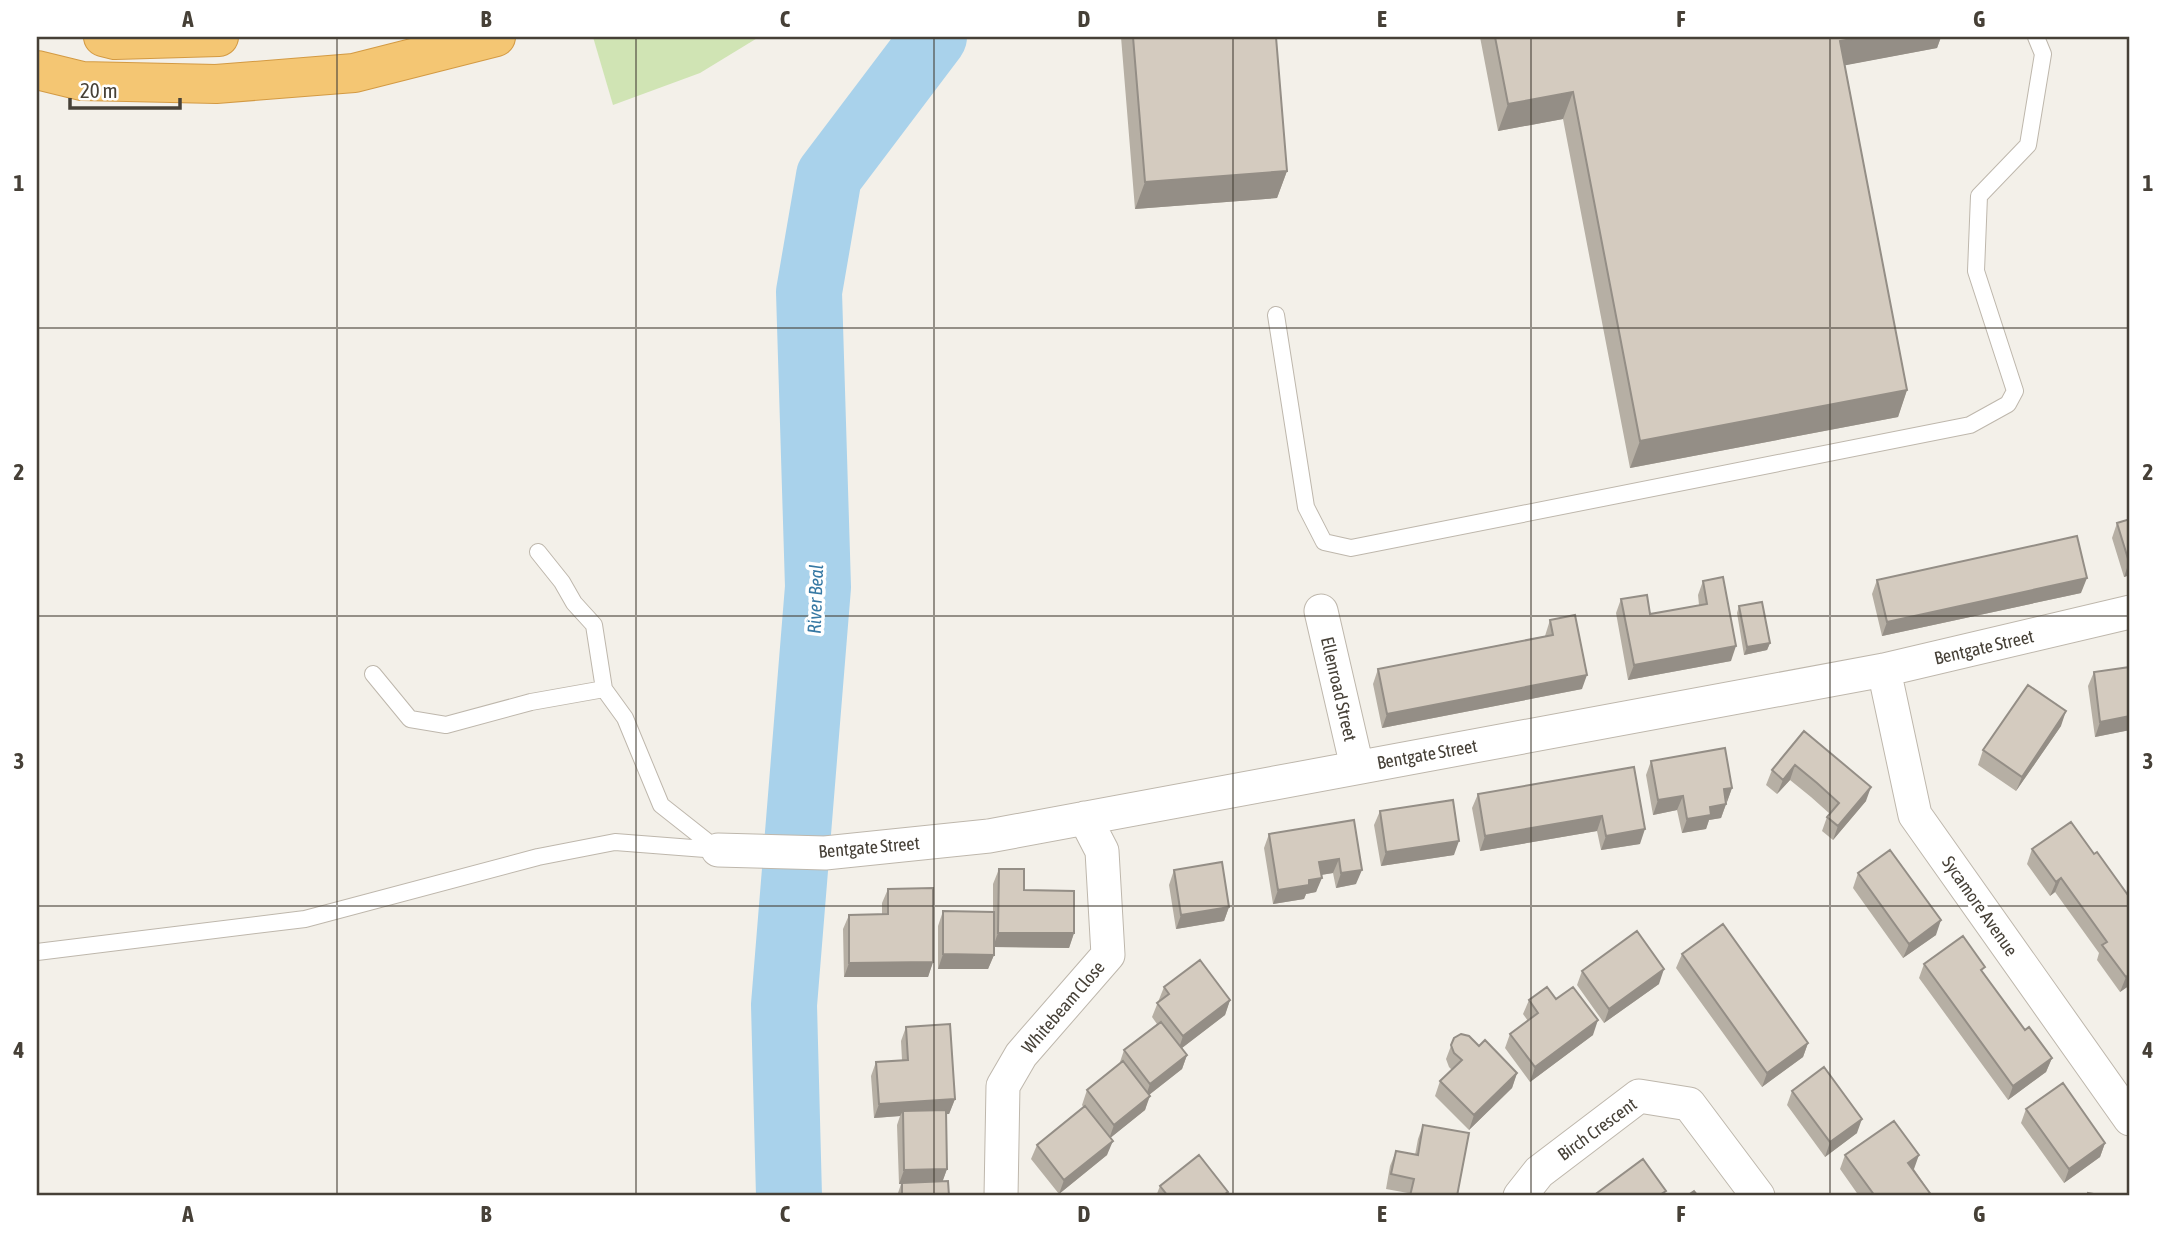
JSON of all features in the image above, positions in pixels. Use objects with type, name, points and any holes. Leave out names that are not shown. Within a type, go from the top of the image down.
[{"type":"highway","points":[[103,37],[115,40],[219,37]]},
{"type":"highway","points":[[37,70],[82,81],[216,84],[354,74],[496,37]]},
{"type":"street","name":"Ellenroad Street","points":[[1321,611],[1357,767]]},
{"type":"street","name":"Bentgate Street","points":[[719,850],[825,853],[989,836],[1884,670],[2130,612]]},
{"type":"street","name":"Sycamore Avenue","points":[[1884,670],[1914,815],[2130,1119]]},
{"type":"street","name":"Whitebeam Close","points":[[1002,1196],[1003,1086],[1021,1055],[1108,954],[1102,851],[1084,818]]},
{"type":"street","name":"Birch Crescent","points":[[1520,1196],[1539,1172],[1639,1096],[1689,1104],[1758,1196]]},
{"type":"lane","points":[[1276,316],[1306,507],[1324,541],[1351,548],[1970,425],[2008,404],[2015,391],[1976,271],[1979,196],[2028,145],[2043,54],[2036,37]]},
{"type":"lane","points":[[538,552],[562,582],[574,603],[594,625],[604,689],[625,718],[661,805],[719,850]]},
{"type":"lane","points":[[373,674],[410,719],[446,725],[531,702],[604,689]]},
{"type":"lane","points":[[37,952],[305,919],[538,857],[615,842],[719,850]]},
{"type":"green space","points":[[593,37],[759,37],[700,73],[613,105]]},
{"type":"building","points":[[1133,37],[1276,37],[1287,171],[1145,182]]},
{"type":"building","points":[[1495,37],[1863,37],[1840,41],[1907,390],[1640,441],[1573,92],[1508,104]]},
{"type":"building","points":[[2130,519],[2130,562],[2129,562],[2117,523]]},
{"type":"building","points":[[2077,536],[2087,578],[1887,622],[1877,580]]},
{"type":"building","points":[[1723,577],[1736,646],[1634,665],[1621,599],[1647,595],[1650,614],[1707,604],[1703,581]]},
{"type":"building","points":[[1762,602],[1770,643],[1747,647],[1739,606]]},
{"type":"building","points":[[1575,615],[1587,675],[1387,714],[1378,669],[1553,635],[1550,620]]},
{"type":"building","points":[[2130,667],[2130,716],[2100,722],[2094,672]]},
{"type":"building","points":[[2028,685],[2066,711],[2022,777],[1983,750]]},
{"type":"building","points":[[1804,731],[1871,787],[1838,826],[1827,817],[1839,803],[1817,783],[1795,765],[1783,780],[1772,770]]},
{"type":"building","points":[[1725,748],[1732,788],[1724,789],[1726,804],[1710,807],[1711,815],[1687,819],[1683,796],[1658,800],[1651,761]]},
{"type":"building","points":[[1634,767],[1645,829],[1606,836],[1602,816],[1485,836],[1478,794]]},
{"type":"building","points":[[1453,800],[1459,841],[1386,852],[1380,811]]},
{"type":"building","points":[[1354,820],[1362,870],[1341,873],[1339,859],[1319,862],[1322,878],[1309,880],[1309,885],[1278,890],[1269,834]]},
{"type":"building","points":[[2071,822],[2094,854],[2097,852],[2130,898],[2130,974],[2126,977],[2102,945],[2107,942],[2061,878],[2056,882],[2032,849]]},
{"type":"building","points":[[1890,850],[1941,920],[1909,944],[1858,873]]},
{"type":"building","points":[[1222,862],[1229,907],[1181,915],[1174,870]]},
{"type":"building","points":[[999,869],[1024,869],[1024,890],[1074,891],[1074,933],[998,933]]},
{"type":"building","points":[[933,888],[933,962],[849,963],[849,915],[888,914],[888,889]]},
{"type":"building","points":[[943,911],[994,912],[994,955],[943,954]]},
{"type":"building","points":[[1723,924],[1808,1043],[1767,1073],[1682,954]]},
{"type":"building","points":[[1637,931],[1664,969],[1609,1009],[1582,971]]},
{"type":"building","points":[[1963,936],[1985,967],[1981,970],[2025,1030],[2029,1027],[2052,1058],[2013,1086],[1924,964]]},
{"type":"building","points":[[1200,960],[1230,1000],[1183,1036],[1157,1003],[1169,994],[1164,987]]},
{"type":"building","points":[[1547,987],[1556,999],[1573,987],[1598,1020],[1535,1067],[1510,1034],[1538,1013],[1529,1000]]},
{"type":"building","points":[[1161,1022],[1187,1055],[1150,1084],[1124,1050]]},
{"type":"building","points":[[950,1024],[955,1099],[879,1104],[876,1062],[908,1060],[906,1027]]},
{"type":"building","points":[[1461,1034],[1469,1036],[1479,1046],[1485,1040],[1517,1073],[1474,1115],[1440,1081],[1462,1060],[1454,1053],[1451,1045],[1454,1038]]},
{"type":"building","points":[[1123,1061],[1150,1096],[1114,1125],[1087,1090]]},
{"type":"building","points":[[1824,1067],[1862,1119],[1830,1142],[1792,1091]]},
{"type":"building","points":[[2063,1083],[2105,1143],[2069,1169],[2026,1109]]},
{"type":"building","points":[[1085,1106],[1113,1141],[1064,1180],[1037,1145]]},
{"type":"building","points":[[946,1110],[947,1169],[904,1170],[903,1111]]},
{"type":"building","points":[[1894,1121],[1919,1155],[1908,1163],[1932,1196],[1875,1196],[1845,1155]]},
{"type":"building","points":[[1423,1125],[1469,1133],[1457,1196],[1410,1196],[1414,1179],[1391,1174],[1396,1151],[1418,1155]]},
{"type":"building","points":[[1199,1155],[1228,1192],[1222,1196],[1168,1196],[1160,1186]]},
{"type":"building","points":[[1643,1159],[1666,1191],[1658,1196],[1593,1196]]},
{"type":"building","points":[[948,1181],[949,1196],[902,1196],[902,1183]]},
{"type":"waterway","name":"River Beal","points":[[789,1196],[784,1005],[818,587],[809,292],[829,176],[934,37]]}]
